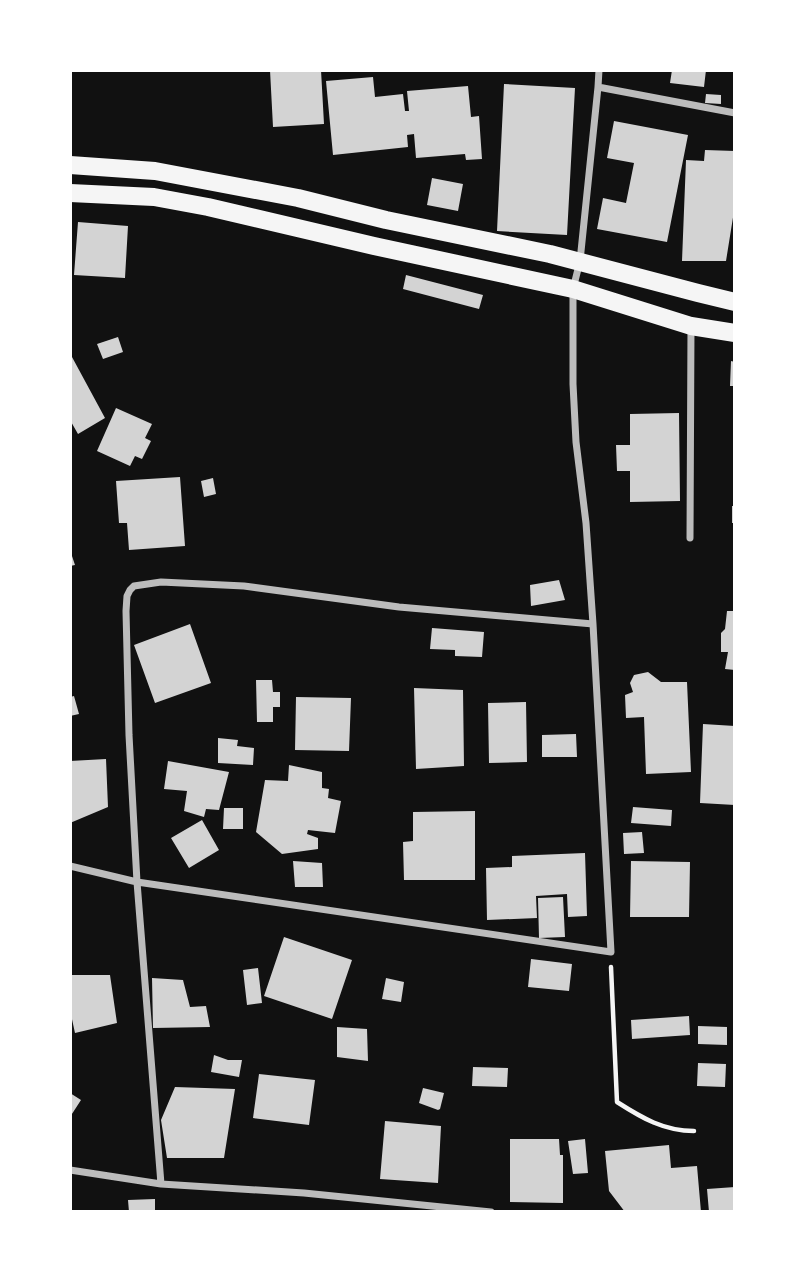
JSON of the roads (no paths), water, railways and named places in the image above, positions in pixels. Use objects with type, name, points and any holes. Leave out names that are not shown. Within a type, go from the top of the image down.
[{"type":"main road","points":[[70,165],[155,171],[298,198],[386,220],[580,261],[735,302]]},
{"type":"main road","points":[[70,193],[154,197],[208,207],[573,289],[691,326],[735,333]]},
{"type":"street","points":[[70,866],[137,882],[611,952],[593,624],[573,384],[573,289],[580,261],[599,70]]},
{"type":"street","points":[[598,87],[735,113]]},
{"type":"street","points":[[690,538],[691,326]]},
{"type":"street","points":[[161,1184],[137,882],[129,735],[126,611],[130,590],[134,586],[161,582],[244,586],[399,607],[593,624]]},
{"type":"street","points":[[70,1170],[161,1184],[491,1212]]}]
